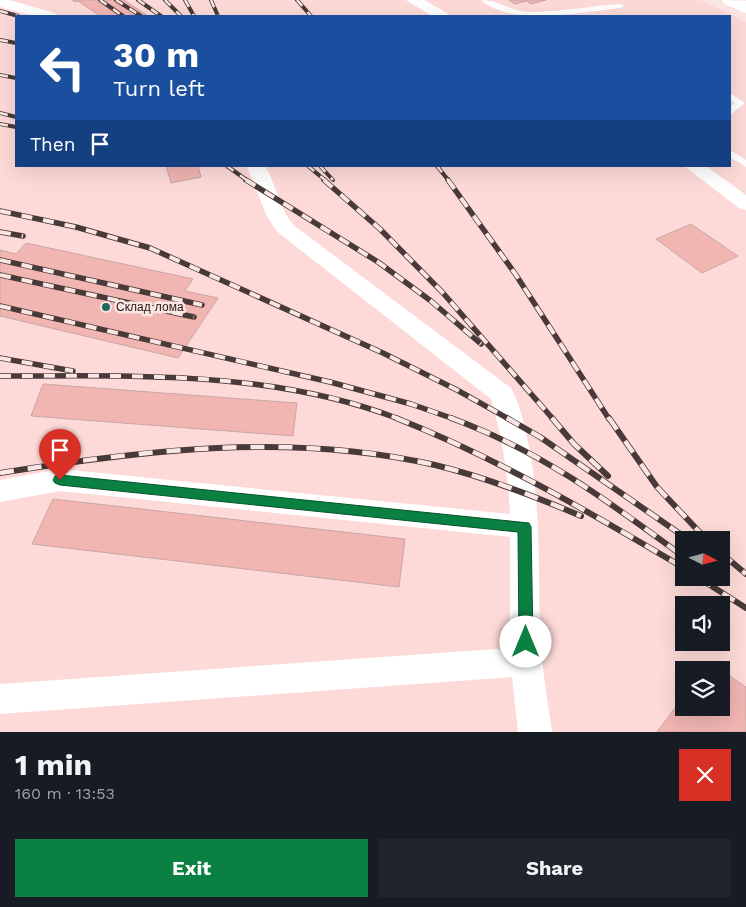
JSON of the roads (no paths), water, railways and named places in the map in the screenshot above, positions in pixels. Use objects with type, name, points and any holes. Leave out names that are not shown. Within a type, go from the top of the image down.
[{"type":"main road","points":[[730,0],[746,8]]},
{"type":"street","points":[[413,0],[440,15]]},
{"type":"street","points":[[0,2],[46,15]]},
{"type":"street","points":[[256,167],[267,186],[281,222],[296,237],[502,394],[512,421],[518,446],[525,527],[526,661],[535,732]]},
{"type":"street","points":[[694,167],[746,204]]},
{"type":"street","points":[[0,491],[60,480],[525,527]]},
{"type":"street","points":[[0,699],[526,661]]},
{"type":"lane","points":[[485,0],[515,13],[543,13],[586,9],[622,3],[618,14]]},
{"type":"lane","points":[[570,0],[598,15]]},
{"type":"lane","points":[[731,96],[744,102]]},
{"type":"lane","points":[[731,111],[744,102]]},
{"type":"lane","points":[[731,154],[746,164]]},
{"type":"railway","points":[[100,0],[122,15]]},
{"type":"railway","points":[[116,0],[139,15]]},
{"type":"railway","points":[[138,0],[160,15]]},
{"type":"railway","points":[[165,0],[180,15]]},
{"type":"railway","points":[[185,0],[193,15]]},
{"type":"railway","points":[[211,0],[218,15]]},
{"type":"railway","points":[[297,0],[310,15]]},
{"type":"railway","points":[[0,11],[15,15]]},
{"type":"railway","points":[[0,40],[15,43]]},
{"type":"railway","points":[[0,75],[15,78]]},
{"type":"railway","points":[[0,113],[15,117]]},
{"type":"railway","points":[[0,124],[15,127]]},
{"type":"railway","points":[[228,167],[248,181]]},
{"type":"railway","points":[[309,167],[326,181]]},
{"type":"railway","points":[[321,167],[333,180]]},
{"type":"railway","points":[[438,167],[449,181]]},
{"type":"railway","points":[[246,180],[378,262],[431,301],[481,344]]},
{"type":"railway","points":[[324,180],[380,229],[443,293],[553,419]]},
{"type":"railway","points":[[448,180],[516,275],[609,419]]},
{"type":"railway","points":[[0,211],[76,227],[150,248],[383,353],[457,390],[509,419]]},
{"type":"railway","points":[[0,232],[23,236]]},
{"type":"railway","points":[[0,260],[202,305]]},
{"type":"railway","points":[[0,275],[194,317]]},
{"type":"railway","points":[[0,306],[330,382],[411,404],[454,419]]},
{"type":"railway","points":[[0,358],[73,371]]},
{"type":"railway","points":[[0,376],[152,377],[252,384],[302,392],[351,403],[396,418]]},
{"type":"railway","points":[[396,418],[471,451],[543,487],[675,563]]},
{"type":"railway","points":[[451,418],[515,446],[573,479],[675,550]]},
{"type":"railway","points":[[507,418],[540,437],[676,531]]},
{"type":"railway","points":[[552,418],[574,444],[608,476]]},
{"type":"railway","points":[[609,418],[657,487],[699,531]]},
{"type":"railway","points":[[0,473],[108,457],[163,452],[272,447],[327,449],[381,455],[454,470],[545,501],[581,516]]},
{"type":"railway","points":[[730,561],[746,574]]},
{"type":"railway","points":[[712,586],[746,608]]},
{"type":"place","name":"Склад лома","points":[[106,307]]}]
